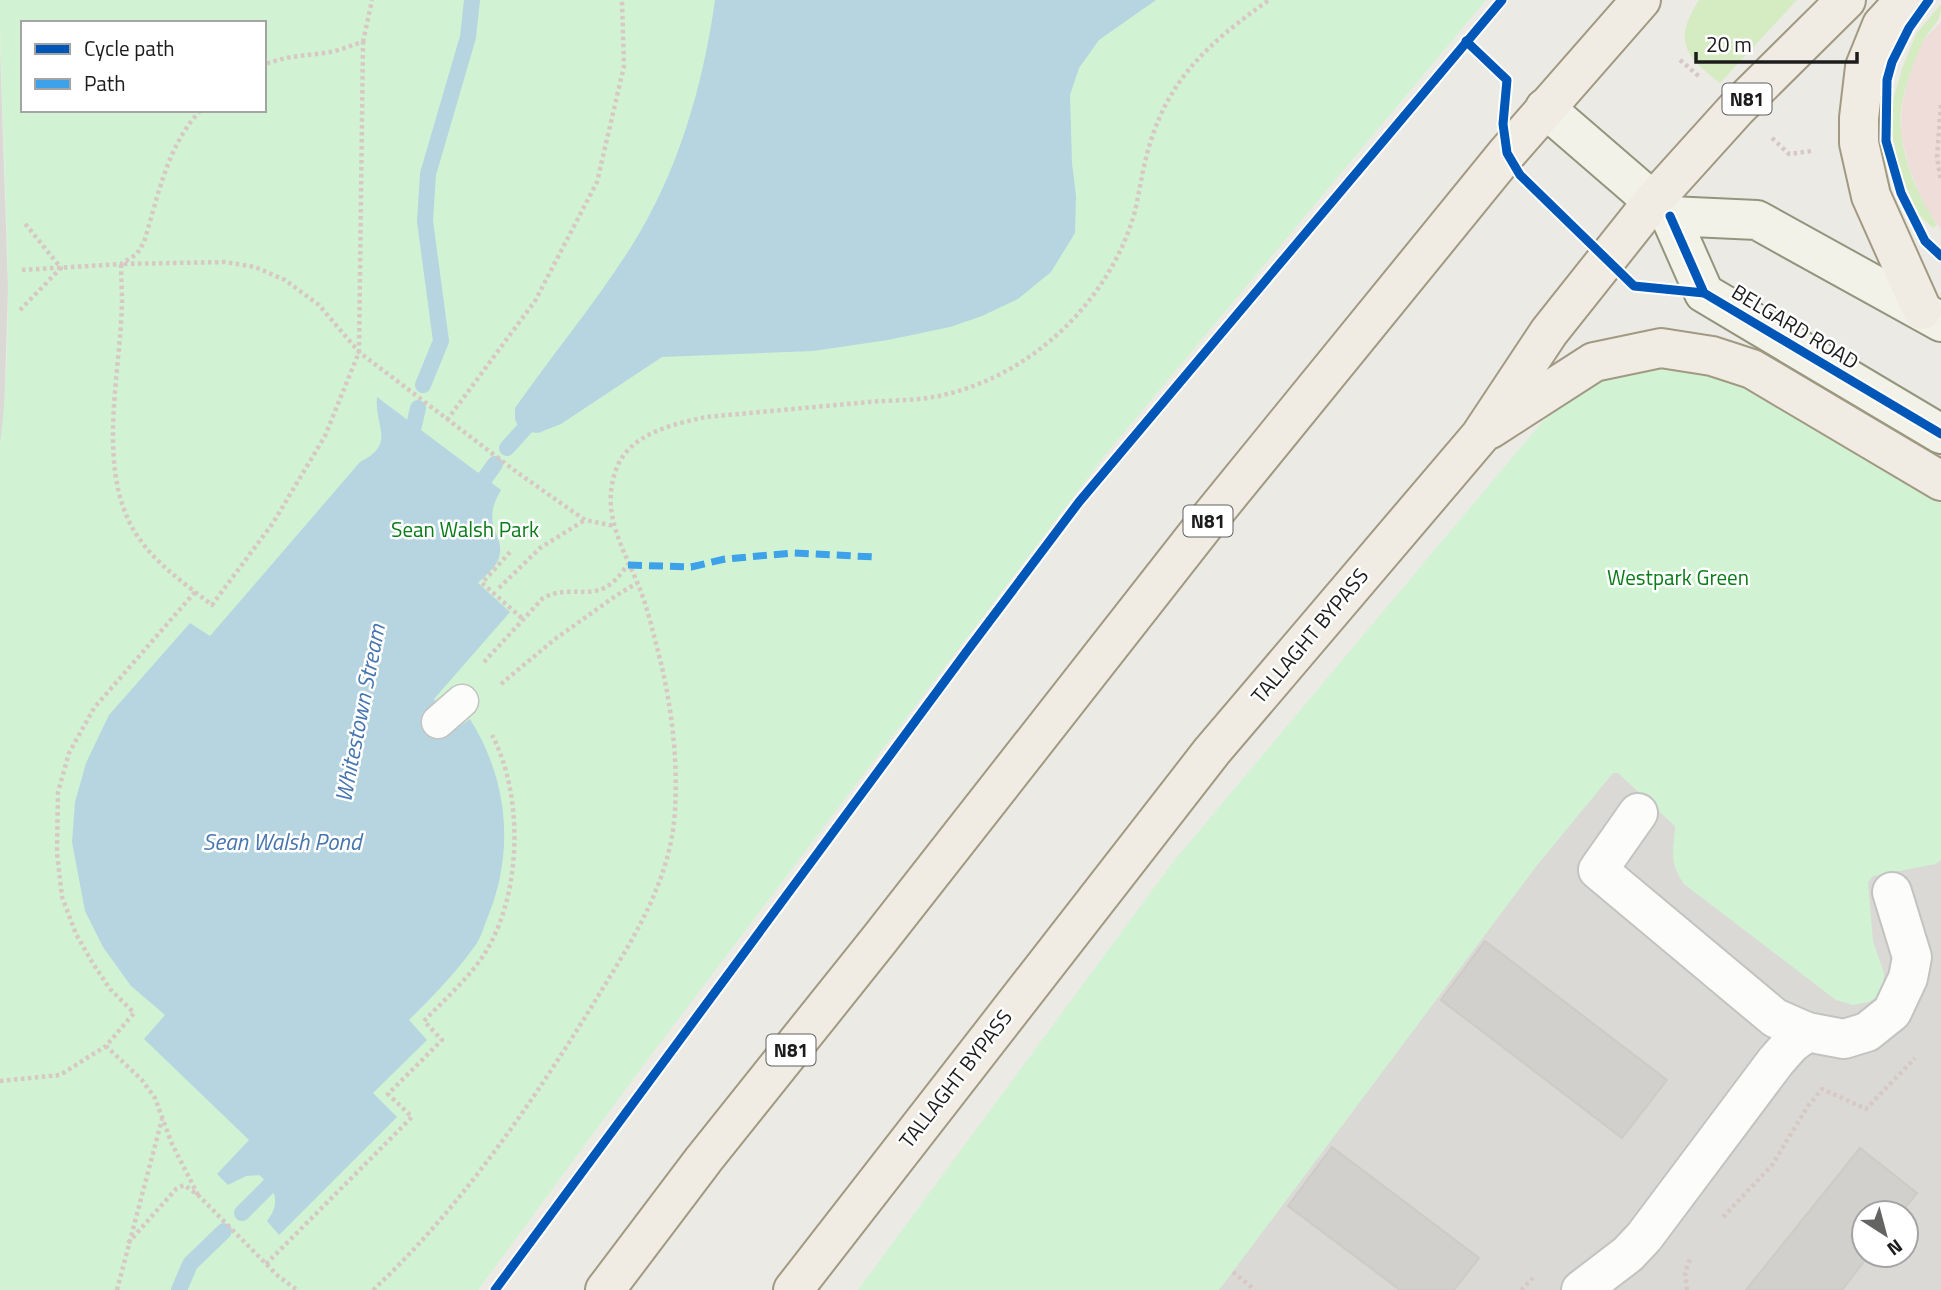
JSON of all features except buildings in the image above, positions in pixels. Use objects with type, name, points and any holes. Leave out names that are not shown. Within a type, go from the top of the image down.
[{"type":"main road","name":"N81","points":[[605,1290],[704,1159],[1205,524],[1545,108],[1641,0]]},
{"type":"main road","name":"TALLAGHT BYPASS","points":[[793,1290],[1212,751],[1480,436],[1549,332],[1661,208],[1737,108],[1846,0]]},
{"type":"main road","points":[[1905,0],[1882,25],[1865,67],[1859,143],[1871,196],[1931,316]]},
{"type":"main road","name":"BELGARD ROAD","points":[[1545,108],[1661,208],[1704,293],[1941,434]]},
{"type":"main road","points":[[1661,208],[1757,220],[1931,316]]},
{"type":"main road","points":[[1480,436],[1594,362],[1661,348],[1712,356],[1752,369],[1941,481]]},
{"type":"street","points":[[1638,813],[1598,870],[1775,1018],[1807,1032],[1844,1039],[1867,1032],[1892,1012],[1908,978],[1912,957],[1892,892]]},
{"type":"street","points":[[1586,1289],[1644,1237],[1776,1061],[1791,1044],[1807,1032]]},
{"type":"lane","points":[[439,722],[462,701]]},
{"type":"path","points":[[121,264],[122,302],[113,450],[119,489],[129,522],[159,564],[212,605],[272,523],[325,436],[359,352],[363,42],[372,0]]},
{"type":"path","points":[[447,420],[535,301],[597,182],[624,66],[622,0]]},
{"type":"path","points":[[373,1290],[395,1270],[463,1191],[555,1066],[644,921],[664,872],[675,822],[677,770],[661,665],[638,583],[628,565],[614,526],[610,500],[617,467],[624,455],[635,444],[672,425],[706,417],[942,396],[982,383],[1026,359],[1062,332],[1100,287],[1122,249],[1134,214],[1146,157],[1158,118],[1180,79],[1201,54],[1269,0]]},
{"type":"path","points":[[266,64],[363,42]]},
{"type":"path","points":[[1941,105],[1941,181]]},
{"type":"path","points":[[121,264],[137,254],[144,242],[171,156],[199,112]]},
{"type":"path","points":[[1763,131],[1788,154],[1822,149]]},
{"type":"path","points":[[23,221],[61,268]]},
{"type":"path","points":[[22,270],[225,262],[255,267],[285,280],[319,305],[359,352],[585,520],[614,526]]},
{"type":"path","points":[[20,310],[61,268]]},
{"type":"path","points":[[499,588],[540,548],[585,520]]},
{"type":"path","points":[[510,552],[482,583],[524,620]]},
{"type":"path","points":[[478,668],[543,598],[556,591],[586,592],[600,589],[612,583],[628,565]]},
{"type":"path","points":[[497,687],[555,639],[638,583]]},
{"type":"path","points":[[0,1081],[60,1075],[106,1046],[134,1013],[110,989],[92,962],[76,934],[62,897],[57,853],[58,792],[69,753],[94,708],[195,592]]},
{"type":"path","points":[[266,1264],[412,1117],[388,1094],[442,1040],[424,1021],[475,968],[498,926],[510,885],[515,845],[505,769],[498,747],[487,727]]},
{"type":"path","points":[[106,1046],[142,1080],[155,1098],[198,1195]]},
{"type":"path","points":[[1720,1220],[1772,1165],[1808,1106],[1822,1089],[1866,1109],[1924,1049]]},
{"type":"path","points":[[117,1290],[162,1118]]},
{"type":"path","points":[[128,1243],[180,1185],[184,1185],[198,1195],[266,1264],[297,1290]]},
{"type":"path","points":[[1687,1290],[1685,1273],[1694,1248]]},
{"type":"path","points":[[1233,1272],[1255,1290]]},
{"type":"path","points":[[1521,1290],[1540,1272]]},
{"type":"shaded area","points":[[1941,22],[1941,229],[1925,207],[1909,167],[1901,135],[1902,104],[1911,69],[1923,40]]},
{"type":"shaded area","points":[[0,48],[8,288],[4,417],[0,446]]},
{"type":"shaded area","name":"Westpark Green","points":[[1653,370],[1941,491],[1941,1290],[920,1290]]},
{"type":"green space","name":"Sean Walsh Park","points":[[0,0],[1486,0],[1105,455],[642,1067],[478,1290],[0,1290],[0,446],[8,335]]},
{"type":"green space","points":[[1699,0],[1797,0],[1720,83],[1699,65],[1687,47],[1686,27]]},
{"type":"green space","points":[[1941,4],[1937,23],[1924,39],[1910,74],[1902,103],[1901,119],[1904,151],[1914,183],[1937,225],[1933,228],[1918,214],[1900,171],[1892,135],[1892,104],[1916,34]]},
{"type":"green space","name":"Westpark Green","points":[[1693,366],[1730,374],[1941,491],[1941,860],[1936,864],[1873,876],[1868,882],[1873,941],[1884,973],[1878,996],[1869,1002],[1853,1005],[1836,1000],[1684,884],[1674,862],[1675,826],[1618,773],[1613,773],[1538,864],[1219,1290],[858,1290],[1173,862],[1542,422],[1576,393],[1603,380],[1632,373]]},
{"type":"water","points":[[715,0],[1156,0],[1099,40],[1079,68],[1070,95],[1076,196],[1075,233],[1051,272],[1018,299],[950,327],[888,340],[813,351],[662,357],[561,424],[538,433],[520,431],[515,419],[515,408],[618,267],[648,219],[662,189],[696,96]]},
{"type":"water","name":"Sean Walsh Pond","points":[[377,397],[501,490],[492,513],[499,542],[499,558],[478,583],[510,612],[434,699],[456,729],[470,719],[483,742],[499,789],[503,814],[502,864],[497,889],[477,943],[453,974],[409,1020],[427,1040],[373,1093],[397,1117],[279,1235],[267,1221],[274,1208],[275,1196],[265,1180],[259,1175],[246,1176],[228,1185],[217,1174],[249,1140],[144,1039],[165,1015],[131,986],[103,947],[85,911],[72,842],[75,802],[86,763],[109,715],[190,623],[210,636],[360,462],[378,448],[381,434]]},
{"type":"waterway","name":"Whitestown Stream","points":[[423,385],[441,341],[425,221],[428,174],[468,37],[472,0]]},
{"type":"waterway","name":"Whitestown Stream","points":[[409,447],[418,408]]},
{"type":"waterway","points":[[507,448],[536,416]]},
{"type":"waterway","points":[[468,488],[485,478],[495,464]]},
{"type":"waterway","name":"Whitestown Stream","points":[[242,1213],[271,1184],[274,1164]]},
{"type":"waterway","name":"Whitestown Stream","points":[[179,1290],[190,1264],[224,1231]]},
{"type":"marked path","points":[[628,565],[691,567],[725,559],[794,553],[875,557]]},
{"type":"cycle path","points":[[495,1290],[1079,502],[1502,0]]},
{"type":"cycle path","points":[[1929,0],[1909,28],[1892,62],[1887,80],[1886,141],[1901,193],[1925,241],[1941,256]]},
{"type":"cycle path","points":[[1466,41],[1507,80],[1503,124],[1507,153],[1520,175],[1634,286],[1704,293]]},
{"type":"cycle path","points":[[1670,216],[1704,293],[1941,434]]}]
